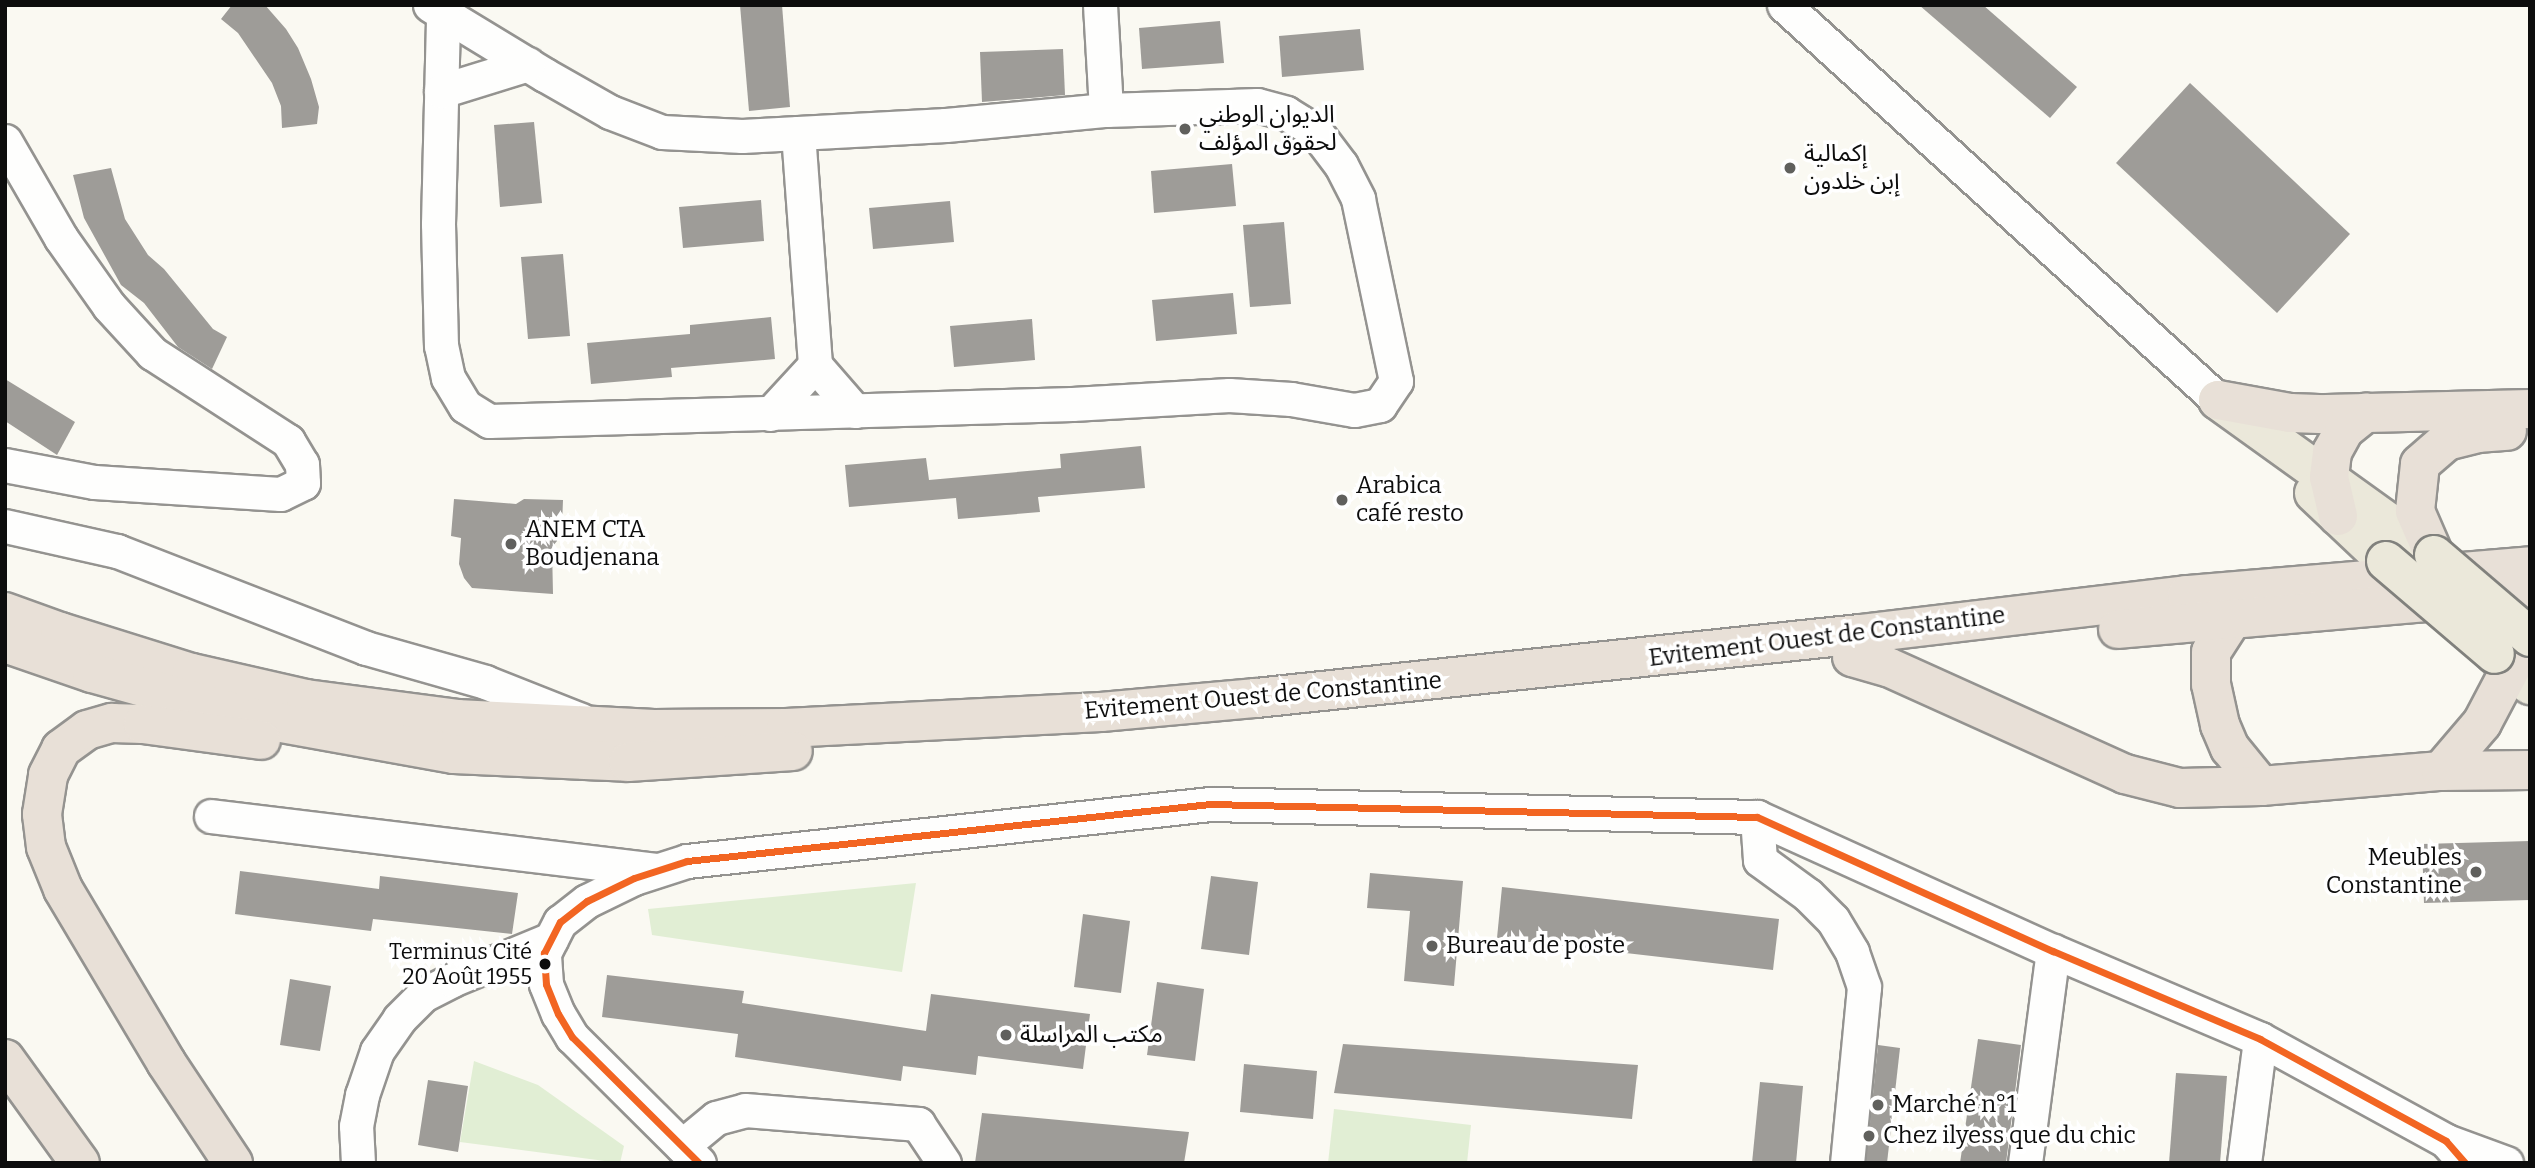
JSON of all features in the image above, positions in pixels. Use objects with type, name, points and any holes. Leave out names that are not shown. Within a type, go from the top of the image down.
[{"type":"highway","points":[[2218,400],[2290,413],[2530,409]]},
{"type":"highway","points":[[2339,516],[2329,477],[2332,452],[2344,430],[2367,412]]},
{"type":"highway","points":[[2434,555],[2416,511],[2420,464],[2446,441],[2477,433],[2530,430]]},
{"type":"highway","name":"Evitement Ouest de Constantine","points":[[5,612],[192,673],[306,699],[457,719],[654,729],[786,727],[1101,712],[1554,668],[2187,595],[2530,566]]},
{"type":"highway","name":"Evitement Ouest de Constantine","points":[[5,643],[92,673],[254,718],[454,754],[628,762],[1118,730],[1328,712],[2233,618],[2530,593]]},
{"type":"highway","points":[[2233,618],[2211,652],[2211,684],[2220,725],[2230,748],[2261,786]]},
{"type":"highway","points":[[1852,657],[1888,667],[2124,774],[2180,788],[2261,786],[2441,771],[2530,769]]},
{"type":"highway","points":[[2441,771],[2482,723],[2516,661]]},
{"type":"highway","points":[[233,1163],[166,1062],[63,889],[46,847],[42,814],[48,775],[61,750],[87,730],[112,723],[143,724],[248,739],[454,754]]},
{"type":"highway","points":[[5,1059],[80,1163]]},
{"type":"main road","points":[[2218,400],[2329,477],[2434,555],[2516,661]]},
{"type":"main road","points":[[2218,400],[2386,561],[2516,661]]},
{"type":"street","points":[[1100,5],[1106,110]]},
{"type":"street","points":[[1784,5],[2218,400]]},
{"type":"street","points":[[438,8],[610,112],[662,132],[742,136],[946,125],[1106,110],[1257,105],[1286,113],[1316,132],[1341,165],[1358,199],[1396,381],[1380,405],[1354,410],[1292,399],[1229,395],[770,414],[489,421],[465,406],[449,378],[441,346],[438,224],[441,91],[438,8]]},
{"type":"street","points":[[441,91],[528,64]]},
{"type":"street","points":[[798,133],[815,365],[855,411]]},
{"type":"street","points":[[5,141],[61,238],[109,306],[152,353],[288,441],[302,464],[303,483],[280,494],[94,482],[5,465]]},
{"type":"street","points":[[770,414],[815,365]]},
{"type":"street","points":[[5,526],[117,551],[366,648],[485,682],[596,726]]},
{"type":"street","points":[[944,1163],[919,1124],[746,1110],[716,1118],[690,1154],[572,1037],[558,1014],[546,984],[544,953],[560,922],[587,901],[657,870],[687,861],[1210,804],[1757,817],[2053,951],[2260,1040],[2456,1152],[2506,1163]]},
{"type":"street","points":[[211,816],[657,870]]},
{"type":"street","points":[[1757,817],[1760,860],[1808,895],[1833,920],[1852,951],[1864,987],[1847,1163]]},
{"type":"street","points":[[358,1163],[356,1126],[362,1095],[377,1051],[399,1019],[423,995],[551,939]]},
{"type":"street","points":[[2025,1163],[2053,951]]},
{"type":"street","points":[[2245,1163],[2260,1040]]},
{"type":"green space","points":[[916,883],[902,972],[652,935],[648,909]]},
{"type":"green space","points":[[474,1061],[538,1085],[624,1146],[620,1163],[460,1142]]},
{"type":"green space","points":[[1334,1109],[1471,1125],[1467,1163],[1328,1163]]},
{"type":"building","points":[[232,5],[265,5],[286,29],[298,48],[311,79],[319,107],[317,124],[282,128],[281,106],[272,83],[238,33],[221,19]]},
{"type":"building","points":[[740,5],[782,5],[790,107],[749,111]]},
{"type":"building","points":[[1919,5],[1983,5],[2077,87],[2050,118]]},
{"type":"building","points":[[1220,21],[1224,63],[1142,69],[1139,28]]},
{"type":"building","points":[[1360,29],[1364,70],[1282,77],[1279,36]]},
{"type":"building","points":[[1063,49],[1065,95],[982,102],[980,52]]},
{"type":"building","points":[[2190,83],[2350,234],[2277,313],[2116,163]]},
{"type":"building","points":[[534,122],[542,203],[500,207],[494,125]]},
{"type":"building","points":[[1232,164],[1236,206],[1154,213],[1151,171]]},
{"type":"building","points":[[111,168],[125,219],[148,255],[164,269],[213,329],[227,337],[212,369],[178,347],[144,303],[121,285],[84,218],[73,175]]},
{"type":"building","points":[[761,200],[764,241],[683,248],[679,207]]},
{"type":"building","points":[[950,201],[954,242],[873,249],[869,208]]},
{"type":"building","points":[[1284,222],[1291,304],[1250,307],[1243,225]]},
{"type":"building","points":[[563,254],[570,336],[528,339],[521,257]]},
{"type":"building","points":[[1233,293],[1237,334],[1156,341],[1152,300]]},
{"type":"building","points":[[771,317],[775,359],[671,368],[672,377],[591,384],[587,343],[690,334],[690,325]]},
{"type":"building","points":[[1032,319],[1035,360],[954,367],[950,326]]},
{"type":"building","points":[[5,379],[75,422],[57,455],[5,421]]},
{"type":"building","points":[[1141,446],[1145,488],[1038,497],[1040,512],[958,519],[956,498],[849,507],[845,465],[926,458],[929,480],[1061,468],[1060,454]]},
{"type":"building","name":"ANEM CTA Boudjenana","points":[[454,499],[516,504],[524,499],[563,500],[562,526],[556,530],[557,541],[552,547],[553,594],[472,588],[464,578],[459,564],[461,538],[451,536]]},
{"type":"building","name":"Meubles Constantine","points":[[2530,841],[2530,900],[2424,903],[2422,844]]},
{"type":"building","points":[[240,871],[379,889],[380,876],[518,893],[512,934],[373,919],[371,931],[235,914]]},
{"type":"building","name":"Bureau de poste","points":[[1370,873],[1463,881],[1454,986],[1404,981],[1410,911],[1367,908]]},
{"type":"building","points":[[1211,876],[1258,882],[1249,955],[1201,949]]},
{"type":"building","points":[[1502,887],[1779,919],[1773,970],[1497,938]]},
{"type":"building","points":[[1083,914],[1130,921],[1121,993],[1074,987]]},
{"type":"building","points":[[607,975],[744,991],[742,1003],[926,1031],[931,994],[1090,1014],[1083,1069],[978,1056],[976,1075],[903,1066],[901,1081],[735,1057],[738,1034],[602,1017]]},
{"type":"building","points":[[290,979],[331,986],[320,1051],[280,1045]]},
{"type":"building","points":[[1157,982],[1204,989],[1195,1061],[1147,1055]]},
{"type":"building","points":[[1978,1039],[2021,1045],[2006,1163],[1960,1163]]},
{"type":"building","points":[[1343,1044],[1638,1065],[1632,1119],[1334,1093]]},
{"type":"building","name":"Marché n°1","points":[[1878,1045],[1900,1048],[1887,1163],[1866,1163]]},
{"type":"building","points":[[1244,1064],[1317,1071],[1313,1119],[1240,1112]]},
{"type":"building","points":[[2176,1073],[2227,1076],[2220,1163],[2169,1163]]},
{"type":"building","points":[[428,1080],[468,1086],[458,1152],[418,1145]]},
{"type":"building","points":[[1760,1082],[1803,1086],[1796,1163],[1752,1163]]},
{"type":"building","points":[[982,1113],[1189,1132],[1184,1163],[975,1163]]},
{"type":"transit line","points":[[699,1163],[572,1037],[558,1014],[546,984],[544,953],[560,922],[587,901],[634,878],[687,861],[1210,804],[1757,817],[2053,951],[2260,1039],[2446,1141],[2465,1163]]},
{"type":"place","name":"الديوان الوطني لحقوق المؤلف","points":[[1185,129]]},
{"type":"place","name":"إكمالية إبن خلدون","points":[[1790,168]]},
{"type":"place","name":"Arabica café resto","points":[[1342,500]]},
{"type":"place","name":"ANEM CTA Boudjenana","points":[[511,544]]},
{"type":"place","name":"Meubles Constantine","points":[[2476,872]]},
{"type":"place","name":"Bureau de poste","points":[[1432,946]]},
{"type":"place","name":"Terminus Cité 20 Août 1955","points":[[545,964]]},
{"type":"place","name":"مكتب المراسلة","points":[[1006,1035]]},
{"type":"place","name":"Marché n°1","points":[[1878,1105]]},
{"type":"place","name":"Chez ilyess que du chic","points":[[1869,1136]]}]
